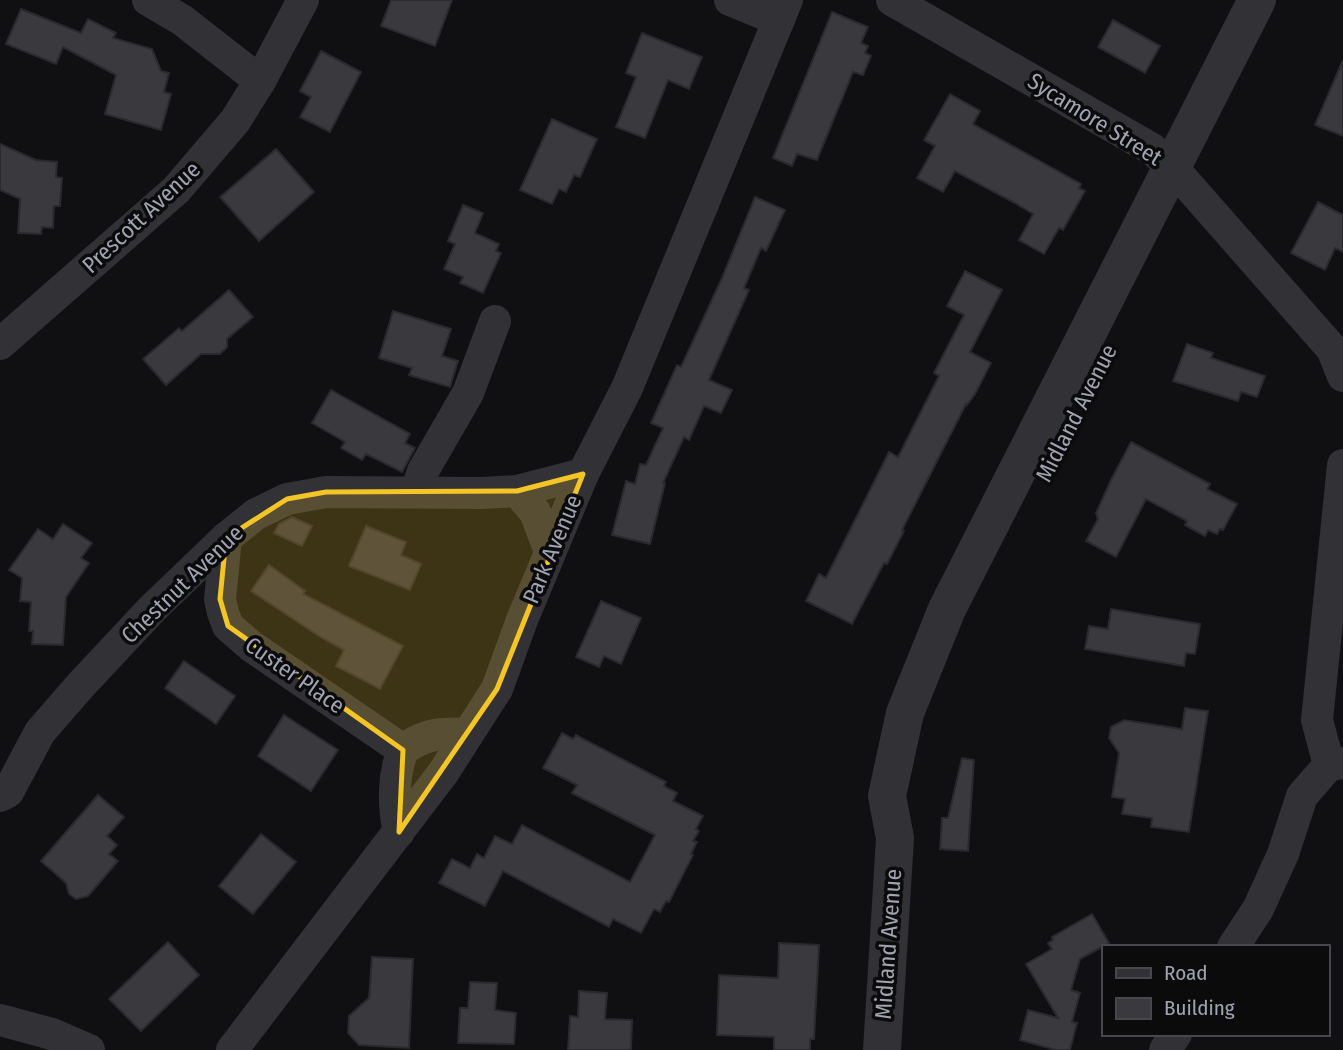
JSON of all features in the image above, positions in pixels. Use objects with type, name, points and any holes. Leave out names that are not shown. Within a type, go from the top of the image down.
[{"type":"street","points":[[148,0],[183,20],[260,82]]},
{"type":"street","name":"Prescott Avenue","points":[[0,344],[15,323],[176,190],[235,121],[260,82],[303,0]]},
{"type":"street","points":[[730,0],[783,10]]},
{"type":"street","name":"Sycamore Street","points":[[892,0],[1152,149],[1181,178],[1332,349],[1343,376]]},
{"type":"street","name":"Midland Avenue","points":[[882,1050],[895,838],[912,795],[930,719],[962,638],[1181,178],[1257,0]]},
{"type":"street","name":"Midland Avenue","points":[[1181,178],[1285,0]]},
{"type":"street","name":"Park Avenue","points":[[232,1050],[443,773],[497,689],[550,552],[583,474],[627,388],[783,10]]},
{"type":"street","points":[[416,492],[428,462],[468,393],[495,321]]},
{"type":"street","points":[[1234,945],[1258,909],[1283,854],[1302,796],[1336,764],[1317,720],[1343,465]]},
{"type":"street","name":"Chestnut Avenue","points":[[0,796],[8,792],[40,732],[80,686],[152,609],[226,538],[257,514],[287,499],[326,492],[517,491],[583,474]]},
{"type":"street","points":[[517,491],[535,512],[550,552]]},
{"type":"street","name":"Custer Place","points":[[226,538],[220,599],[228,626],[251,646],[403,750]]},
{"type":"street","points":[[399,832],[396,818],[397,770],[403,750],[424,737],[444,732],[468,734]]},
{"type":"street","points":[[0,1020],[52,1034],[89,1050]]},
{"type":"highlighted area","points":[[583,474],[497,689],[399,832],[403,750],[228,626],[220,599],[226,538],[287,499],[326,492],[517,491]]},
{"type":"building","points":[[391,0],[452,0],[435,46],[381,26]]},
{"type":"building","points":[[21,9],[81,33],[88,19],[116,33],[113,38],[152,49],[161,71],[169,73],[164,92],[171,94],[161,130],[105,114],[116,75],[63,47],[56,64],[6,44]]},
{"type":"building","points":[[832,12],[868,27],[861,43],[868,46],[865,53],[871,56],[863,75],[853,72],[817,160],[797,154],[792,166],[773,158]]},
{"type":"building","points":[[1113,20],[1160,46],[1145,73],[1098,47]]},
{"type":"building","points":[[642,33],[702,57],[689,89],[668,80],[645,138],[616,127],[636,77],[626,73]]},
{"type":"building","points":[[321,51],[361,72],[330,132],[300,117],[311,97],[300,91]]},
{"type":"building","points":[[1343,60],[1343,136],[1315,125]]},
{"type":"building","points":[[950,94],[980,111],[973,124],[1081,184],[1079,188],[1085,191],[1063,230],[1059,228],[1044,254],[1019,240],[1033,214],[1015,203],[955,171],[943,192],[917,178],[935,146],[924,140]]},
{"type":"building","points":[[552,119],[597,139],[580,177],[574,175],[566,192],[559,189],[552,204],[520,190]]},
{"type":"building","points":[[0,144],[36,160],[57,162],[56,177],[62,178],[60,206],[54,206],[53,228],[42,227],[41,234],[18,233],[20,199],[0,190]]},
{"type":"building","points":[[276,149],[314,192],[259,241],[220,197]]},
{"type":"building","points":[[755,197],[785,210],[766,251],[761,248],[744,288],[749,290],[709,380],[732,390],[721,413],[704,406],[689,440],[684,437],[663,483],[650,544],[612,535],[626,481],[635,484],[640,464],[646,465],[663,428],[651,423],[677,365],[681,367],[722,278]]},
{"type":"building","points":[[1318,202],[1343,215],[1343,252],[1335,248],[1325,270],[1291,253]]},
{"type":"building","points":[[463,205],[483,213],[475,233],[499,244],[496,251],[501,253],[483,293],[460,283],[463,277],[444,269],[455,244],[448,241]]},
{"type":"building","points":[[965,271],[1002,290],[970,352],[991,363],[975,394],[966,404],[887,564],[884,563],[852,624],[806,601],[819,574],[826,578],[889,452],[898,457],[939,376],[934,373],[964,315],[947,306]]},
{"type":"building","points":[[229,290],[253,317],[227,339],[227,347],[220,354],[201,354],[166,385],[143,359],[179,328],[182,331]]},
{"type":"building","points":[[393,311],[451,329],[442,356],[458,361],[450,387],[409,375],[412,368],[379,358]]},
{"type":"building","points":[[1187,344],[1213,353],[1211,358],[1265,376],[1257,397],[1241,392],[1238,401],[1173,381]]},
{"type":"building","points":[[331,390],[410,434],[405,443],[415,448],[402,472],[366,454],[362,460],[341,448],[345,442],[312,423]]},
{"type":"building","points":[[1131,442],[1210,484],[1207,489],[1237,504],[1223,530],[1220,529],[1217,534],[1208,530],[1205,536],[1185,525],[1187,521],[1146,499],[1116,557],[1086,541],[1098,519],[1096,513],[1111,480]]},
{"type":"building","points":[[292,517],[312,526],[302,546],[274,533],[279,524]]},
{"type":"building","points":[[63,524],[92,543],[81,558],[89,563],[66,597],[63,645],[32,644],[33,631],[29,631],[31,602],[20,601],[22,578],[9,570],[38,529],[53,539]]},
{"type":"building","points":[[366,526],[406,542],[401,555],[421,564],[410,590],[349,566]]},
{"type":"building","points":[[269,565],[305,591],[303,594],[403,646],[380,689],[336,666],[344,650],[251,591]]},
{"type":"building","points":[[601,601],[641,618],[621,664],[604,656],[599,667],[576,657]]},
{"type":"building","points":[[1111,609],[1200,624],[1195,654],[1186,653],[1184,666],[1085,649],[1089,626],[1108,629]]},
{"type":"building","points":[[184,661],[235,696],[216,724],[165,688]]},
{"type":"building","points":[[1185,708],[1208,711],[1189,832],[1151,827],[1152,818],[1122,814],[1125,799],[1112,797],[1119,753],[1109,738],[1111,727],[1124,720],[1182,729]]},
{"type":"building","points":[[284,715],[338,750],[311,791],[258,756]]},
{"type":"building","points":[[562,733],[573,739],[576,735],[666,782],[664,786],[677,793],[673,801],[703,816],[696,829],[699,831],[693,841],[697,842],[691,854],[693,855],[669,902],[666,901],[660,912],[654,909],[641,933],[613,919],[609,927],[503,871],[485,906],[439,883],[452,859],[470,868],[477,854],[484,858],[495,836],[512,844],[522,825],[630,882],[655,835],[572,793],[577,785],[543,768]]},
{"type":"building","points":[[962,758],[974,760],[968,851],[940,849],[942,818],[948,818]]},
{"type":"building","points":[[98,795],[124,817],[107,836],[117,845],[109,854],[118,861],[88,896],[76,899],[69,894],[66,883],[41,861]]},
{"type":"building","points":[[261,834],[296,862],[253,914],[219,886]]},
{"type":"building","points":[[1092,914],[1109,943],[1080,959],[1071,990],[1080,993],[1072,1022],[1077,1023],[1070,1050],[1056,1050],[1020,1040],[1028,1010],[1058,1018],[1026,964],[1052,949],[1048,943],[1053,940],[1052,937]]},
{"type":"building","points":[[168,942],[199,975],[141,1031],[109,999]]},
{"type":"building","points":[[779,943],[819,945],[814,1039],[810,1039],[810,1050],[774,1050],[774,1037],[717,1035],[719,975],[778,978]]},
{"type":"building","points":[[372,957],[413,959],[409,1048],[359,1045],[348,1033],[349,1016],[369,998]]},
{"type":"building","points":[[470,982],[497,983],[495,1010],[516,1013],[514,1044],[458,1043],[460,1008],[468,1008]]},
{"type":"building","points":[[579,991],[607,993],[605,1019],[632,1020],[631,1050],[568,1050],[570,1016],[578,1017]]}]
